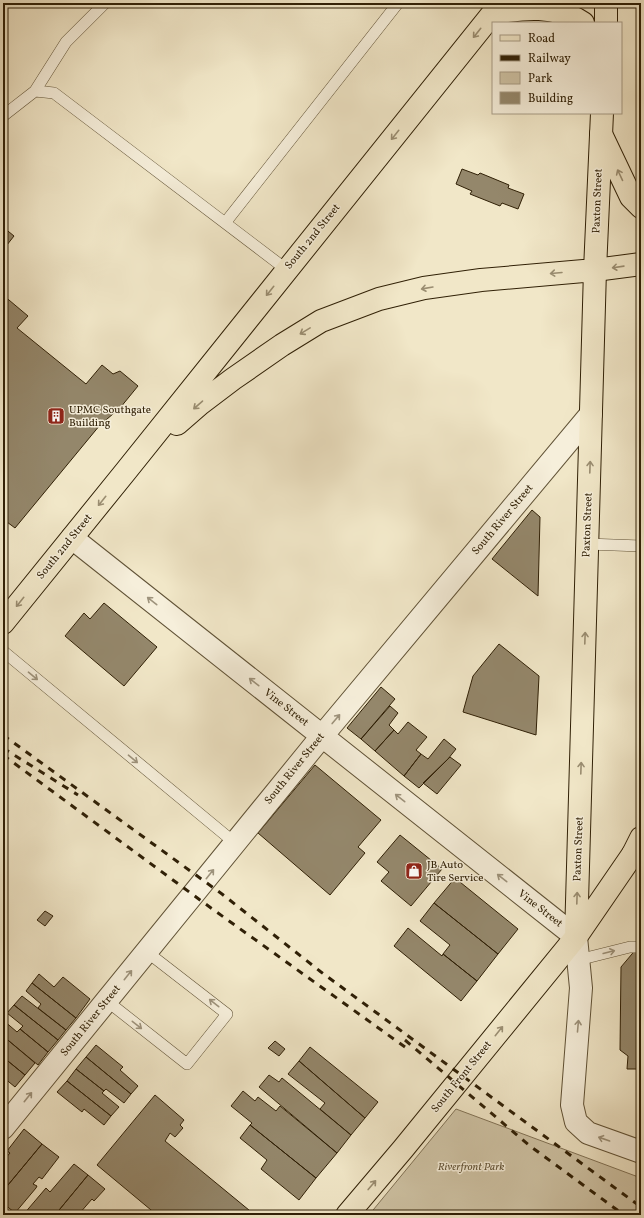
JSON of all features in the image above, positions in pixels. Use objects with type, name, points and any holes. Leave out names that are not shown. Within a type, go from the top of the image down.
[{"type":"main road","points":[[606,3],[606,22]]},
{"type":"main road","points":[[497,8],[538,8],[556,11],[581,22]]},
{"type":"main road","name":"South 2nd Street","points":[[3,623],[497,8]]},
{"type":"main road","points":[[601,123],[631,198],[641,207]]},
{"type":"main road","name":"Paxton Street","points":[[576,937],[595,270],[601,123]]},
{"type":"main road","name":"South 2nd Street","points":[[126,471],[205,400],[276,349],[321,321],[379,299],[424,288],[481,280],[595,270],[641,264]]},
{"type":"main road","name":"South Front Street","points":[[347,1215],[403,1149],[576,937],[638,847]]},
{"type":"street","name":"South River Street","points":[[3,1128],[322,736],[591,414]]},
{"type":"street","name":"Vine Street","points":[[72,538],[576,937]]},
{"type":"street","points":[[576,937],[581,988],[572,1105],[576,1122],[588,1133],[641,1152]]},
{"type":"lane","points":[[3,116],[35,91],[66,42],[105,3]]},
{"type":"lane","points":[[225,223],[398,3]]},
{"type":"lane","points":[[35,91],[54,93],[287,270]]},
{"type":"lane","points":[[587,544],[641,546]]},
{"type":"lane","points":[[3,651],[235,843]]},
{"type":"lane","points":[[578,960],[630,947],[641,947]]},
{"type":"lane","points":[[106,1001],[188,1064],[227,1014],[147,952]]},
{"type":"green space","name":"Riverfront Park","points":[[456,1109],[641,1178],[641,1215],[369,1215]]},
{"type":"building","points":[[462,169],[478,175],[480,173],[509,185],[508,188],[524,194],[518,209],[502,203],[500,206],[470,194],[472,191],[456,184]]},
{"type":"building","points":[[3,227],[14,236],[3,250]]},
{"type":"building","name":"UPMC Southgate Building","points":[[3,295],[28,316],[17,328],[86,384],[102,365],[113,374],[120,371],[138,386],[120,408],[100,425],[15,528],[3,519]]},
{"type":"building","points":[[532,510],[540,517],[538,596],[492,559]]},
{"type":"building","points":[[104,603],[157,647],[124,686],[65,636],[84,613],[90,619]]},
{"type":"building","points":[[499,644],[539,676],[536,735],[463,712],[473,676]]},
{"type":"building","points":[[381,687],[395,699],[361,739],[347,728]]},
{"type":"building","points":[[390,706],[398,713],[389,725],[394,730],[375,751],[361,739]]},
{"type":"building","points":[[408,722],[427,737],[416,750],[421,754],[404,776],[375,751],[394,730],[398,734]]},
{"type":"building","points":[[444,739],[456,749],[419,788],[404,776],[421,754],[428,759]]},
{"type":"building","points":[[450,757],[461,765],[437,794],[423,783]]},
{"type":"building","points":[[315,765],[381,820],[358,847],[365,853],[330,895],[258,833]]},
{"type":"building","name":"JB Auto Tire Service","points":[[400,835],[442,869],[411,906],[381,881],[389,872],[377,862]]},
{"type":"building","points":[[455,878],[518,929],[498,954],[434,903]]},
{"type":"building","points":[[434,903],[498,954],[477,981],[443,954],[450,945],[420,921]]},
{"type":"building","points":[[45,911],[53,916],[45,926],[37,920]]},
{"type":"building","points":[[408,928],[442,956],[443,954],[477,981],[461,1001],[394,946]]},
{"type":"building","points":[[637,948],[641,948],[640,1069],[627,1069],[628,1056],[620,1050],[621,967]]},
{"type":"building","points":[[39,974],[54,987],[63,977],[90,999],[76,1018],[32,983]]},
{"type":"building","points":[[32,983],[76,1018],[66,1030],[38,1008],[41,1004],[26,991]]},
{"type":"building","points":[[22,996],[66,1030],[58,1040],[14,1005]]},
{"type":"building","points":[[14,1005],[58,1040],[48,1052],[20,1029],[23,1026],[7,1013]]},
{"type":"building","points":[[3,1020],[17,1032],[20,1029],[48,1052],[38,1065],[3,1036]]},
{"type":"building","points":[[3,1036],[35,1063],[25,1075],[3,1057]]},
{"type":"building","points":[[275,1041],[285,1049],[279,1056],[268,1048]]},
{"type":"building","points":[[96,1045],[123,1067],[120,1070],[138,1086],[131,1094],[86,1057]]},
{"type":"building","points":[[310,1047],[378,1102],[365,1118],[299,1061]]},
{"type":"building","points":[[3,1057],[25,1075],[15,1087],[3,1077]]},
{"type":"building","points":[[86,1057],[131,1094],[124,1103],[106,1089],[104,1091],[76,1069]]},
{"type":"building","points":[[299,1061],[365,1118],[351,1135],[320,1109],[325,1103],[288,1074]]},
{"type":"building","points":[[76,1069],[104,1091],[102,1093],[119,1107],[111,1116],[67,1081]]},
{"type":"building","points":[[269,1075],[279,1082],[282,1078],[351,1135],[337,1153],[259,1087]]},
{"type":"building","points":[[67,1081],[111,1116],[104,1125],[84,1109],[82,1112],[57,1092]]},
{"type":"building","points":[[243,1091],[255,1101],[258,1097],[276,1111],[280,1106],[337,1153],[316,1178],[250,1125],[252,1123],[231,1106]]},
{"type":"building","points":[[155,1095],[184,1120],[180,1125],[183,1128],[175,1137],[170,1133],[165,1141],[255,1215],[157,1215],[97,1165]]},
{"type":"building","points":[[250,1125],[316,1178],[299,1200],[261,1169],[267,1160],[240,1138]]},
{"type":"building","points":[[24,1129],[42,1144],[3,1191],[3,1161],[10,1153],[7,1151]]},
{"type":"building","points":[[42,1144],[59,1157],[42,1179],[39,1177],[33,1184],[37,1186],[36,1188],[15,1213],[3,1203],[3,1191]]},
{"type":"building","points":[[74,1164],[88,1175],[55,1215],[23,1215],[46,1188],[50,1192]]},
{"type":"building","points":[[88,1175],[105,1189],[94,1201],[92,1199],[79,1214],[80,1215],[55,1215]]},
{"type":"railway","points":[[3,735],[222,894],[321,972],[641,1207]]},
{"type":"railway","points":[[3,748],[78,795]]},
{"type":"railway","points":[[3,755],[211,908],[405,1047]]},
{"type":"railway","points":[[405,1040],[530,1146],[624,1215]]},
{"type":"place","name":"UPMC Southgate Building","points":[[56,416]]},
{"type":"place","name":"JB Auto Tire Service","points":[[414,871]]}]
